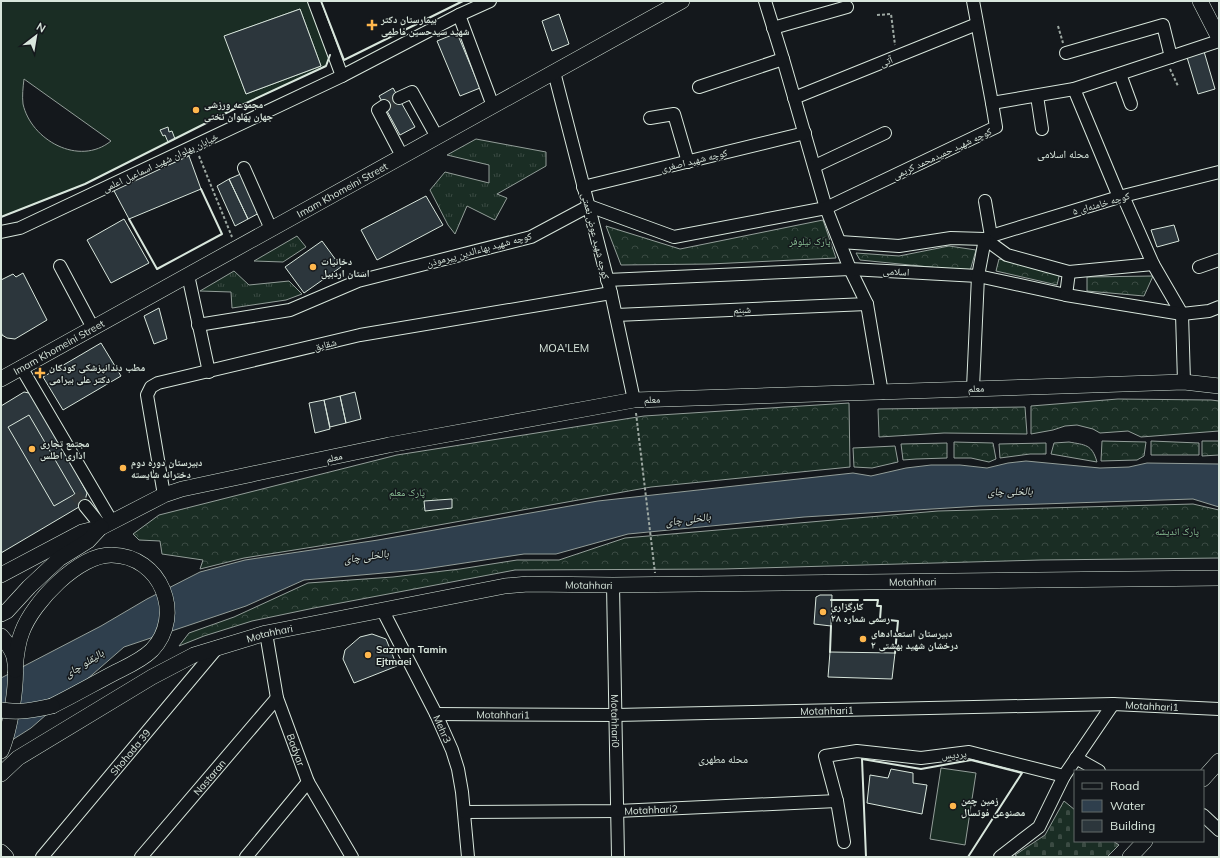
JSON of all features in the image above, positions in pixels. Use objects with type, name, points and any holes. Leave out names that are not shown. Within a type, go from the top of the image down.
[{"type":"main road","name":"Imam Khomeini Street","points":[[1,378],[682,1]]},
{"type":"main road","points":[[1200,1],[1219,39]]},
{"type":"main road","name":"معلم","points":[[107,524],[164,495],[182,489],[389,445],[634,400],[1184,382],[1219,386]]},
{"type":"main road","points":[[1,576],[82,532],[107,524]]},
{"type":"main road","points":[[1,614],[7,612],[29,587],[60,559],[88,541],[107,524]]},
{"type":"main road","points":[[1,710],[14,712],[32,711],[52,706],[144,657],[157,644],[166,626],[168,607],[166,597],[158,580],[147,567],[139,562],[122,556],[105,555],[81,565],[61,579],[52,588],[25,625],[18,646],[12,709],[2,750]]},
{"type":"main road","name":"Motahhari","points":[[1,774],[18,758],[152,677],[194,655],[266,633],[505,586],[528,584],[613,585],[1219,578]]},
{"type":"main road","points":[[1,636],[8,644],[14,657],[15,670]]},
{"type":"main road","points":[[1204,778],[1219,761]]},
{"type":"main road","points":[[1130,857],[1144,842]]},
{"type":"main road","points":[[1,852],[6,857]]},
{"type":"street","points":[[314,1],[342,76]]},
{"type":"street","name":"خیابان پهلوان شهید اسماعیل اعلمی","points":[[1,232],[20,228],[342,76],[459,15],[490,1]]},
{"type":"street","points":[[764,1],[783,59],[826,208],[850,269],[868,304],[882,393]]},
{"type":"street","points":[[973,1],[992,104],[1074,89],[1169,58],[1219,39]]},
{"type":"street","points":[[773,28],[846,7]]},
{"type":"street","points":[[459,15],[493,106]]},
{"type":"street","name":"آتی","points":[[794,98],[977,24]]},
{"type":"street","points":[[1066,53],[1163,25],[1169,58]]},
{"type":"street","points":[[699,87],[783,59]]},
{"type":"street","name":"کوچه شهید عوض نعمتی","points":[[554,72],[611,293],[634,400]]},
{"type":"street","points":[[1120,74],[1131,104]]},
{"type":"street","points":[[1074,89],[1121,197],[1154,264],[1182,314],[1184,382]]},
{"type":"street","points":[[399,98],[412,92],[437,137]]},
{"type":"street","points":[[1037,96],[1042,129]]},
{"type":"street","name":"کوچه شهید حمیدمحمد کریمی","points":[[826,208],[996,127],[992,104]]},
{"type":"street","points":[[384,106],[378,110],[402,156]]},
{"type":"street","points":[[650,118],[674,114],[688,162]]},
{"type":"street","points":[[815,166],[885,133]]},
{"type":"street","name":"کوچه شهید اصغری","points":[[584,187],[805,134]]},
{"type":"street","points":[[244,169],[271,229]]},
{"type":"street","name":"کوچه خامنه‌ای ۵","points":[[988,238],[1121,197],[1219,172]]},
{"type":"street","points":[[973,388],[978,276],[988,238],[985,201]]},
{"type":"street","points":[[589,206],[674,237],[826,208]]},
{"type":"street","name":"کوچه شهید بهاءالدین پیرموذن","points":[[198,325],[290,310],[358,281],[531,237],[589,206]]},
{"type":"street","points":[[840,242],[899,246],[951,238],[988,238],[1007,255],[1069,272],[1154,264]]},
{"type":"street","points":[[1199,267],[1219,260]]},
{"type":"street","points":[[60,265],[93,328]]},
{"type":"street","name":"اسلامی","points":[[607,280],[850,269],[978,276],[1066,295],[1182,314],[1209,311],[1219,307]]},
{"type":"street","points":[[1066,295],[1069,272]]},
{"type":"street","points":[[188,275],[209,372]]},
{"type":"street","name":"شقایق","points":[[164,495],[146,394],[151,387],[158,383],[360,335],[611,293]]},
{"type":"street","name":"شبنم","points":[[616,315],[868,304]]},
{"type":"street","points":[[21,367],[107,524]]},
{"type":"street","points":[[85,506],[107,524]]},
{"type":"street","name":"Motahhari0","points":[[613,585],[618,857]]},
{"type":"street","name":"Mehr3","points":[[383,611],[436,714],[452,750],[458,769],[468,857]]},
{"type":"street","name":"Badyar","points":[[266,633],[277,698],[308,782],[349,855]]},
{"type":"street","name":"Shohada 39","points":[[42,857],[218,647]]},
{"type":"street","name":"Nastaran","points":[[141,857],[277,698]]},
{"type":"street","points":[[1000,857],[1038,827],[1064,776],[1113,704]]},
{"type":"street","name":"Motahhari1","points":[[436,714],[616,715],[1113,704],[1219,709]]},
{"type":"street","name":"پردیس","points":[[844,842],[837,801],[825,756],[858,751],[921,758],[969,752],[1064,776]]},
{"type":"street","points":[[1076,758],[1098,770]]},
{"type":"street","points":[[246,857],[308,782]]},
{"type":"street","name":"Motahhari2","points":[[464,812],[617,811],[837,801]]},
{"type":"street","points":[[1204,816],[1219,830]]},
{"type":"path","points":[[877,15],[891,14],[897,57]]},
{"type":"path","points":[[1058,26],[1066,53]]},
{"type":"path","points":[[1169,58],[1178,86]]},
{"type":"path","points":[[194,145],[236,248]]},
{"type":"path","points":[[634,400],[649,532],[657,584]]},
{"type":"green space","points":[[1,1],[309,1],[330,55],[326,66],[242,105],[85,184],[1,217]],"holes":[[[300,9],[321,66],[246,94],[225,36]],[[24,79],[111,141],[98,148],[85,151],[71,150],[58,146],[46,138],[36,129],[28,117],[23,104]]]},
{"type":"green space","points":[[476,139],[546,152],[546,166],[497,194],[507,198],[495,220],[467,206],[455,234],[448,225],[430,190],[445,172],[489,183],[489,165],[447,155]]},
{"type":"green space","name":"پارک نیلوفر","points":[[823,220],[836,258],[710,264],[621,265],[606,226],[680,249]]},
{"type":"green space","points":[[297,236],[306,247],[283,262],[254,261]]},
{"type":"green space","name":"پارک نیلوفر","points":[[949,246],[976,250],[970,271],[860,260],[856,253],[899,256]]},
{"type":"green space","points":[[999,259],[1060,272],[1057,285],[996,271]]},
{"type":"green space","points":[[234,271],[249,285],[289,281],[302,294],[286,300],[232,308],[231,292],[200,291]]},
{"type":"green space","points":[[1153,276],[1144,296],[1087,291],[1087,277]]},
{"type":"green space","points":[[1118,399],[1219,401],[1219,431],[1141,437],[1128,431],[1100,433],[1093,429],[1077,425],[1065,426],[1031,434],[1031,406]]},
{"type":"green space","name":"پارک معلم","points":[[849,403],[850,467],[651,487],[338,543],[244,558],[200,569],[203,560],[162,554],[160,541],[139,540],[133,534],[159,515],[397,455],[644,416]]},
{"type":"green space","points":[[1025,407],[1027,434],[944,433],[879,437],[878,409]]},
{"type":"green space","points":[[1102,441],[1146,442],[1144,456],[1137,460],[1101,461]]},
{"type":"green space","points":[[1151,441],[1199,443],[1199,455],[1151,455]]},
{"type":"green space","points":[[1202,441],[1219,441],[1219,455],[1202,456]]},
{"type":"green space","points":[[954,442],[993,443],[996,459],[989,462],[971,458],[954,458]]},
{"type":"green space","points":[[1069,442],[1087,446],[1093,452],[1097,462],[1051,454],[1054,443]]},
{"type":"green space","points":[[947,443],[947,458],[903,460],[901,444]]},
{"type":"green space","points":[[1046,443],[1046,454],[1030,454],[1000,458],[999,444]]},
{"type":"green space","points":[[895,446],[898,462],[872,468],[854,467],[853,448]]},
{"type":"green space","name":"پارک اندیشه","points":[[1193,504],[1219,510],[1219,558],[1041,560],[723,569],[515,570],[252,621],[204,636],[179,646],[189,633],[234,617],[308,583],[393,577],[517,560],[559,560],[625,538],[938,511]]},
{"type":"green space","name":"زمین چمن مصنوعی فوتسال","points":[[941,768],[976,773],[965,845],[930,839]]},
{"type":"green space","points":[[1064,801],[1074,809],[1074,842],[1114,842],[1119,845],[1107,857],[1018,857],[1015,855],[1045,835]]},
{"type":"water","points":[[1026,461],[1100,468],[1129,467],[1147,463],[1219,464],[1219,507],[1193,499],[980,506],[804,517],[628,534],[556,554],[524,554],[418,570],[304,580],[246,606],[124,647],[31,728],[1,747],[1,678],[200,572],[245,560],[378,540],[598,501],[853,473],[871,476],[906,468],[931,465],[960,465],[987,468],[1008,463]]},
{"type":"building","points":[[300,9],[321,66],[246,94],[224,36]]},
{"type":"building","points":[[559,14],[569,44],[552,51],[542,21]]},
{"type":"building","points":[[457,33],[480,88],[460,96],[437,41]]},
{"type":"building","points":[[1203,48],[1215,89],[1198,94],[1186,54]]},
{"type":"building","points":[[393,88],[415,127],[400,135],[379,96]]},
{"type":"building","points":[[168,127],[169,132],[172,131],[175,139],[168,142],[165,135],[163,136],[160,130]]},
{"type":"building","points":[[189,156],[201,189],[129,219],[113,189]]},
{"type":"building","points":[[243,173],[261,212],[248,219],[229,179]]},
{"type":"building","points":[[229,179],[248,219],[235,226],[217,186]]},
{"type":"building","points":[[426,196],[443,225],[377,260],[361,230]]},
{"type":"building","points":[[124,219],[149,263],[111,283],[87,240]]},
{"type":"building","points":[[1174,225],[1179,241],[1157,247],[1151,230]]},
{"type":"building","name":"دخانیات استان اردبیل","points":[[322,241],[341,267],[304,293],[285,267]]},
{"type":"building","points":[[23,273],[47,320],[15,339],[7,338],[2,335],[1,331],[1,280],[13,274],[16,277]]},
{"type":"building","points":[[159,308],[167,339],[154,344],[144,316]]},
{"type":"building","points":[[101,343],[121,376],[63,410],[43,377]]},
{"type":"building","name":"مجتمع تجاری اداری اطلس","points":[[24,392],[34,394],[87,493],[84,504],[1,553],[1,406]]},
{"type":"building","points":[[355,392],[361,419],[346,423],[340,396]]},
{"type":"building","points":[[340,396],[346,423],[330,427],[324,400]]},
{"type":"building","points":[[324,400],[330,429],[315,433],[309,403]]},
{"type":"building","points":[[29,415],[75,494],[54,506],[8,427]]},
{"type":"building","points":[[452,499],[452,508],[425,511],[424,501]]},
{"type":"building","name":"کارگزاری رسمی شماره ۲۸","points":[[820,595],[832,595],[831,626],[814,624],[816,597]]},
{"type":"building","name":"Sazman Tamin Ejtmaei","points":[[372,634],[386,639],[397,666],[354,683],[343,659],[345,650],[360,637]]},
{"type":"building","points":[[830,652],[895,653],[892,679],[828,677]]},
{"type":"building","points":[[891,769],[913,773],[913,783],[927,785],[922,814],[867,803],[870,775],[888,778]]},
{"type":"tunnel","points":[[384,106],[399,98]]},
{"type":"tunnel","points":[[75,494],[85,506]]},
{"type":"wall","points":[[321,1],[344,60],[463,1]]},
{"type":"wall","points":[[1,217],[85,184],[242,105],[326,66],[330,55]]},
{"type":"wall","points":[[129,219],[157,269],[222,234],[201,189]]},
{"type":"wall","points":[[831,600],[858,600]]},
{"type":"wall","points":[[864,600],[878,600],[877,606],[881,606],[880,619],[898,621],[895,653]]},
{"type":"wall","points":[[830,652],[831,626]]},
{"type":"wall","points":[[866,857],[862,759],[921,769],[971,760],[1022,773],[968,857]]},
{"type":"place","name":"بیمارستان دکتر شهید سیدحسین فاطمی","points":[[372,25]]},
{"type":"place","name":"مجموعه ورزشی جهان پهلوان تختی","points":[[196,110]]},
{"type":"place","name":"دخانیات استان اردبیل","points":[[313,267]]},
{"type":"place","name":"مطب دندانپزشکی کودکان دکتر علی بیرامی","points":[[40,373]]},
{"type":"place","name":"مجتمع تجاری اداری اطلس","points":[[32,449]]},
{"type":"place","name":"دبیرستان دوره دوم دخترانه شایسته","points":[[123,468]]},
{"type":"place","name":"کارگزاری رسمی شماره ۲۸","points":[[823,612]]},
{"type":"place","name":"دبیرستان استعدادهای درخشان شهید بهشتی ۲","points":[[863,639]]},
{"type":"place","name":"Sazman Tamin Ejtmaei","points":[[368,655]]},
{"type":"place","name":"زمین چمن مصنوعی فوتسال","points":[[953,806]]},
{"type":"district","name":"محله اسلامی","points":[[1063,154]]},
{"type":"district","name":"MOA'LEM","points":[[564,348]]},
{"type":"district","name":"محله مطهری","points":[[723,759]]},
{"type":"water label","name":"بالخلی چای","points":[[1010,491]]},
{"type":"water label","name":"بالخلی چای","points":[[688,519]]},
{"type":"water label","name":"بالخلی چای","points":[[366,556]]},
{"type":"water label","name":"بالیقلو چای","points":[[84,663]]}]
